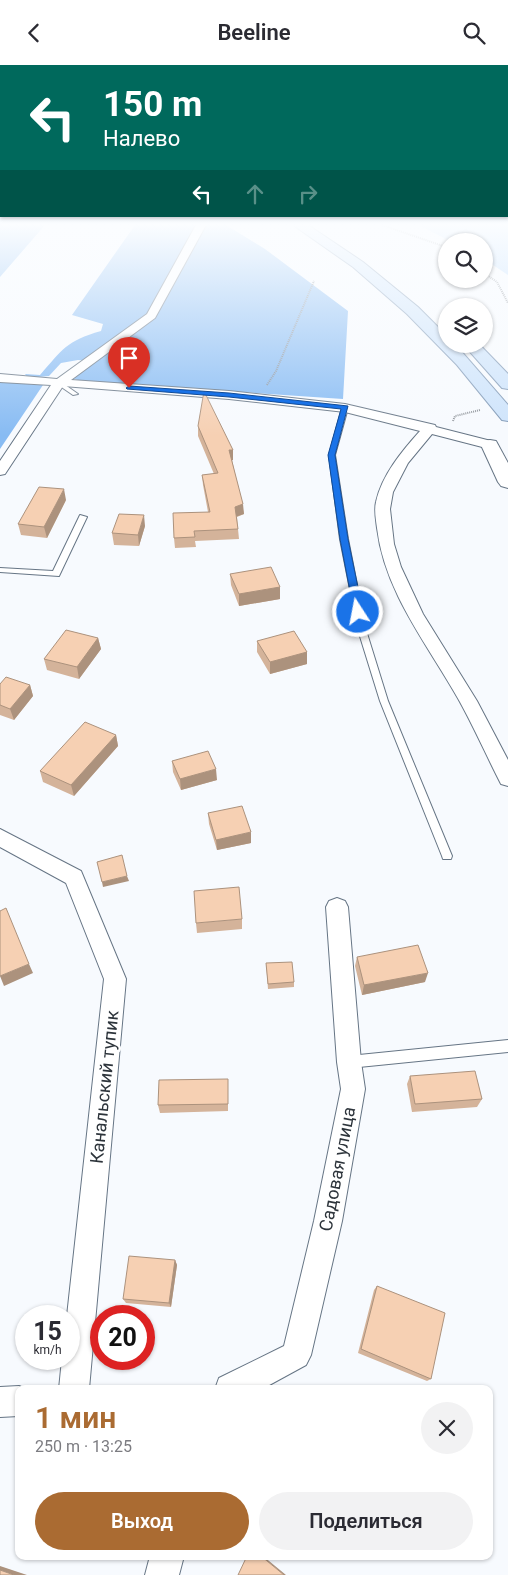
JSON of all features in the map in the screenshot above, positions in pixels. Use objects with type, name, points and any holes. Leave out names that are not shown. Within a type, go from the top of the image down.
[{"type":"main road","points":[[395,295],[431,327],[504,410]]},
{"type":"main road","points":[[479,353],[508,384]]},
{"type":"street","points":[[0,471],[59,383],[150,316],[162,295]]},
{"type":"street","points":[[0,379],[258,398],[345,408],[430,428],[508,450]]},
{"type":"street","points":[[430,428],[418,441],[393,477],[383,503],[384,539],[397,576],[420,623],[468,702],[508,779]]},
{"type":"street","points":[[490,445],[508,482]]},
{"type":"street","name":"Канальский тупик","points":[[0,837],[74,877],[115,979],[74,1385]]},
{"type":"street","name":"Садовая улица","points":[[238,1385],[296,1355],[328,1221],[353,1089],[348,1063],[337,907]]},
{"type":"street","points":[[0,1402],[15,1401]]},
{"type":"street","points":[[162,1575],[166,1560]]},
{"type":"lane","points":[[59,383],[75,394]]},
{"type":"lane","points":[[345,408],[332,455],[344,539],[362,630],[384,701],[447,856]]},
{"type":"lane","points":[[0,570],[56,574],[83,517]]},
{"type":"lane","points":[[348,1063],[508,1046]]},
{"type":"path","points":[[258,398],[276,371],[308,295]]},
{"type":"shaded area","points":[[86,295],[327,295],[348,311],[343,399],[81,381],[72,378],[91,361],[78,360],[61,363],[49,376],[28,378],[25,374],[40,375],[60,352],[72,342],[101,331],[103,324],[72,315]]},
{"type":"shaded area","points":[[0,382],[43,385],[0,449]]},
{"type":"building","points":[[204,391],[233,450],[229,450],[243,504],[235,507],[238,529],[194,531],[195,537],[174,538],[173,513],[210,512],[202,475],[218,473],[198,426]]},
{"type":"building","points":[[39,487],[64,489],[44,527],[18,524]]},
{"type":"building","points":[[119,514],[144,515],[138,535],[112,533]]},
{"type":"building","points":[[271,567],[280,587],[239,594],[230,574]]},
{"type":"building","points":[[66,630],[98,638],[77,667],[44,659]]},
{"type":"building","points":[[294,631],[307,652],[270,662],[257,641]]},
{"type":"building","points":[[6,677],[30,685],[10,709],[0,705],[0,684]]},
{"type":"building","points":[[85,722],[116,735],[71,785],[40,771]]},
{"type":"building","points":[[208,751],[216,769],[180,779],[172,761]]},
{"type":"building","points":[[242,806],[251,832],[216,840],[208,813]]},
{"type":"building","points":[[122,855],[127,876],[102,882],[97,862]]},
{"type":"building","points":[[239,887],[242,919],[196,923],[194,891]]},
{"type":"building","points":[[6,908],[29,964],[0,976],[0,911]]},
{"type":"building","points":[[418,945],[428,973],[364,985],[357,957]]},
{"type":"building","points":[[292,962],[294,982],[268,984],[266,963]]},
{"type":"building","points":[[475,1071],[482,1099],[415,1104],[410,1076]]},
{"type":"building","points":[[228,1079],[228,1104],[158,1105],[159,1080]]},
{"type":"building","points":[[129,1256],[175,1260],[169,1303],[123,1299]]},
{"type":"building","points":[[377,1286],[445,1313],[431,1379],[361,1349]]},
{"type":"building","points":[[245,1560],[266,1560],[284,1575],[238,1575]]},
{"type":"building","points":[[0,1570],[14,1575],[0,1575]]},
{"type":"route","points":[[129,388],[229,395],[345,408],[332,455],[344,539],[358,612]]}]
